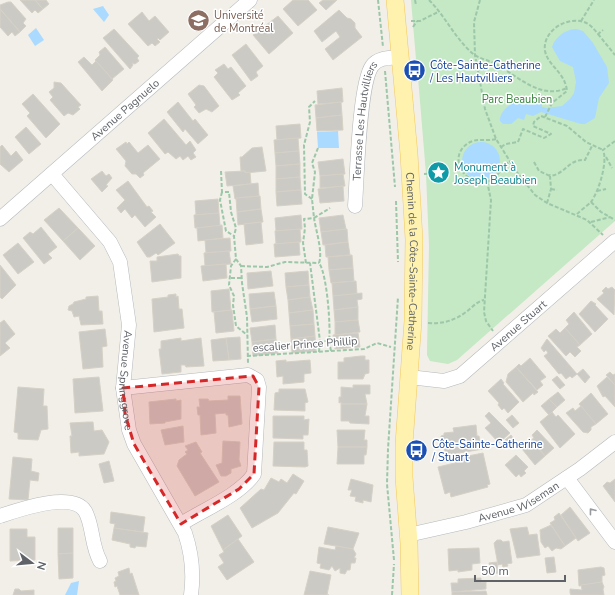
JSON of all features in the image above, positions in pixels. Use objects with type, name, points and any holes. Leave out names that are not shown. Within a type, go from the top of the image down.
[{"type":"main road","name":"Chemin de la Côte-Sainte-Catherine","points":[[395,0],[410,170],[414,240],[413,321],[404,457],[410,595]]},
{"type":"street","name":"Avenue Pagnuelo","points":[[0,219],[250,0]]},
{"type":"street","name":"Terrasse Les Hautvilliers","points":[[356,206],[362,114],[368,73],[373,64],[378,61],[400,57]]},
{"type":"street","name":"Avenue Springgrove","points":[[52,174],[110,242],[120,262],[129,325],[123,388],[129,430],[134,444],[181,524],[190,547],[193,569],[191,595]]},
{"type":"street","name":"Avenue Stuart","points":[[409,377],[444,381],[460,376],[615,241]]},
{"type":"street","points":[[123,388],[248,375],[257,380],[259,387],[254,474],[249,481],[239,489],[181,524]]},
{"type":"street","name":"Avenue Wiseman","points":[[408,535],[516,509],[537,499],[615,442]]},
{"type":"street","points":[[567,478],[615,542]]},
{"type":"street","points":[[0,516],[50,503],[65,502],[80,506],[85,511],[94,551],[100,561]]},
{"type":"path","points":[[378,0],[383,43]]},
{"type":"path","points":[[415,0],[416,5]]},
{"type":"path","points":[[429,0],[475,55],[498,65],[522,82],[538,89],[555,91],[567,88]]},
{"type":"path","points":[[480,0],[474,22],[475,55],[488,120],[496,139],[509,162],[531,192],[547,203],[577,214],[591,222],[602,235]]},
{"type":"path","points":[[582,22],[594,0]]},
{"type":"path","points":[[411,21],[418,21],[438,12]]},
{"type":"path","points":[[413,28],[418,21]]},
{"type":"path","points":[[545,116],[551,105],[566,93],[567,88],[564,78],[548,59],[545,44],[549,35],[555,28],[570,22],[582,22],[591,26],[615,55]]},
{"type":"path","points":[[598,34],[603,30]]},
{"type":"path","name":"Chemin de la Côte-Sainte-Catherine","points":[[385,72],[396,192]]},
{"type":"path","points":[[312,199],[305,194],[304,145],[306,132],[310,122],[309,107],[315,101]]},
{"type":"path","points":[[501,147],[506,144],[518,142],[523,129],[544,138],[551,134],[533,126],[534,122],[541,116],[545,116],[567,126],[592,146],[603,150],[612,168]]},
{"type":"path","points":[[496,139],[471,142],[463,147],[459,156],[459,165],[466,177],[475,181],[487,181],[495,177],[509,162]]},
{"type":"path","points":[[603,150],[615,141]]},
{"type":"path","points":[[534,162],[539,171],[550,175],[562,173],[572,162],[585,160],[592,146]]},
{"type":"path","points":[[318,148],[312,163],[315,172],[312,199],[316,235],[321,255],[319,263]]},
{"type":"path","points":[[577,214],[591,202],[597,191],[606,157]]},
{"type":"path","points":[[305,164],[312,163]]},
{"type":"path","points":[[221,171],[222,192],[220,200],[226,231],[234,236]]},
{"type":"path","points":[[424,174],[437,173]]},
{"type":"path","points":[[547,203],[551,189],[550,175]]},
{"type":"path","points":[[487,181],[491,200],[484,318],[493,330]]},
{"type":"path","points":[[551,189],[557,190]]},
{"type":"path","points":[[597,191],[606,189]]},
{"type":"path","points":[[222,192],[229,192],[231,212],[236,228],[234,236],[236,259],[241,266],[241,278],[248,335],[247,356]]},
{"type":"path","name":"Chemin de la Côte-Sainte-Catherine","points":[[396,197],[398,264]]},
{"type":"path","points":[[591,202],[601,212],[615,220]]},
{"type":"path","points":[[306,263],[303,243],[305,228],[304,220],[314,218],[330,208]]},
{"type":"path","points":[[591,222],[610,217]]},
{"type":"path","points":[[236,259],[231,266],[231,278],[229,285],[234,296],[236,326],[244,334],[248,335]]},
{"type":"path","points":[[241,266],[267,267],[285,262],[319,263],[323,267],[327,290],[330,352]]},
{"type":"path","points":[[310,263],[320,341],[319,352]]},
{"type":"path","points":[[231,278],[241,278]]},
{"type":"path","name":"Chemin de la Côte-Sainte-Catherine","points":[[392,389],[398,293]]},
{"type":"path","points":[[426,323],[442,324],[450,321],[481,301],[485,300]]},
{"type":"path","points":[[320,341],[329,341]]},
{"type":"path","name":"escalier Prince Phillip","points":[[248,362],[247,356],[364,349],[377,343],[391,347]]},
{"type":"highlighted area","points":[[253,376],[259,387],[254,474],[239,489],[181,524],[134,444],[125,414],[123,388]]},
{"type":"green space","name":"Parc Beaubien","points":[[411,0],[615,0],[615,221],[457,360],[448,364],[430,361],[427,355],[429,245],[426,174],[418,77],[422,76],[422,71],[417,71]]},
{"type":"water","points":[[103,6],[109,15],[104,22],[93,9]]},
{"type":"water","points":[[36,28],[44,40],[35,46],[28,35]]},
{"type":"water","points":[[576,29],[583,31],[593,43],[607,67],[609,83],[599,98],[595,118],[585,124],[581,124],[541,112],[533,116],[526,114],[524,120],[518,118],[511,124],[503,124],[500,121],[501,114],[519,98],[542,101],[542,107],[547,108],[562,106],[570,99],[574,93],[576,82],[573,67],[560,61],[552,47],[553,43],[561,34],[568,30]]},
{"type":"water","points":[[338,131],[339,148],[318,148],[317,132]]},
{"type":"water","points":[[481,142],[491,145],[497,151],[500,161],[497,171],[491,177],[481,180],[471,177],[465,171],[462,161],[465,151],[471,145]]},
{"type":"water","points":[[79,581],[77,595],[65,595],[71,583]]},
{"type":"building","points":[[20,0],[35,0],[43,9],[38,13],[35,10],[32,13]]},
{"type":"building","points":[[35,0],[46,0],[49,4],[43,9]]},
{"type":"building","points":[[293,0],[308,0],[317,10],[298,26],[283,9]]},
{"type":"building","points":[[323,0],[337,0],[326,10],[319,3]]},
{"type":"building","points":[[11,2],[26,19],[23,23],[26,26],[20,32],[0,9],[0,5]]},
{"type":"building","points":[[0,9],[20,32],[15,36],[12,32],[8,36],[0,27]]},
{"type":"building","points":[[339,10],[355,23],[355,28],[362,37],[333,60],[325,49],[340,37],[336,31],[322,42],[314,31]]},
{"type":"building","points":[[142,12],[149,21],[155,16],[169,32],[160,40],[158,38],[157,39],[160,42],[155,46],[152,43],[148,46],[128,24]]},
{"type":"building","points":[[278,16],[293,33],[269,54],[253,35]]},
{"type":"building","points":[[114,29],[139,56],[137,58],[139,61],[135,64],[132,63],[133,65],[130,69],[103,38]]},
{"type":"building","points":[[246,44],[263,66],[256,72],[258,76],[251,81],[232,55]]},
{"type":"building","points":[[105,47],[124,69],[112,79],[95,60],[100,55],[99,52]]},
{"type":"building","points":[[84,57],[92,65],[96,61],[113,80],[102,91],[78,62]]},
{"type":"building","points":[[224,64],[228,69],[231,67],[246,86],[238,93],[240,95],[232,100],[214,77],[218,73],[215,70]]},
{"type":"building","points":[[54,82],[61,83],[81,105],[78,107],[80,109],[73,115],[68,113],[64,116],[50,100],[53,97],[49,92],[54,88]]},
{"type":"building","points":[[199,85],[204,86],[219,106],[212,112],[206,109],[199,113],[194,107],[196,105],[188,94]]},
{"type":"building","points":[[342,88],[343,102],[318,104],[317,91]]},
{"type":"building","points":[[33,94],[60,124],[46,138],[27,116],[30,113],[22,104]]},
{"type":"building","points":[[178,102],[193,121],[195,119],[208,135],[198,144],[185,129],[183,132],[167,112]]},
{"type":"building","points":[[341,102],[342,115],[316,118],[315,105]]},
{"type":"building","points":[[342,115],[343,130],[317,131],[316,118]]},
{"type":"building","points":[[164,119],[186,145],[190,141],[196,150],[193,153],[196,157],[191,160],[188,156],[183,160],[180,156],[176,159],[168,152],[165,154],[148,133]]},
{"type":"building","points":[[300,124],[301,138],[277,140],[276,126]]},
{"type":"building","points":[[26,127],[41,144],[29,154],[15,137]]},
{"type":"building","points":[[298,138],[299,151],[275,153],[274,140]]},
{"type":"building","points":[[126,142],[127,144],[129,142],[138,153],[148,145],[160,159],[143,173],[144,175],[140,178],[136,174],[132,174],[125,166],[126,161],[116,149]]},
{"type":"building","points":[[2,145],[11,156],[16,151],[23,160],[9,172],[0,164],[0,147]]},
{"type":"building","points":[[262,147],[266,171],[245,173],[245,171],[241,171],[240,157],[252,148]]},
{"type":"building","points":[[299,151],[300,164],[276,166],[275,153]]},
{"type":"building","points":[[343,159],[345,174],[320,176],[318,162]]},
{"type":"building","points":[[300,164],[300,177],[276,179],[276,166]]},
{"type":"building","points":[[102,171],[106,176],[109,174],[112,178],[106,185],[108,186],[102,192],[91,179]]},
{"type":"building","points":[[245,171],[245,173],[250,172],[251,184],[227,186],[225,172]]},
{"type":"building","points":[[343,174],[345,186],[320,188],[320,176]]},
{"type":"building","points":[[300,177],[301,190],[276,192],[276,179]]},
{"type":"building","points":[[128,181],[147,207],[149,206],[153,211],[151,212],[156,217],[145,227],[135,215],[132,218],[125,209],[121,213],[117,208],[125,200],[116,190]]},
{"type":"building","points":[[258,183],[259,196],[235,199],[233,186]]},
{"type":"building","points":[[343,186],[344,201],[320,203],[318,189]]},
{"type":"building","points":[[301,190],[302,204],[277,206],[276,192]]},
{"type":"building","points":[[260,196],[261,209],[237,212],[236,198]]},
{"type":"building","points":[[218,199],[219,213],[196,215],[195,201]]},
{"type":"building","points":[[59,208],[78,228],[63,241],[44,220]]},
{"type":"building","points":[[261,209],[263,222],[238,225],[237,212]]},
{"type":"building","points":[[219,213],[220,226],[195,228],[194,215]]},
{"type":"building","points":[[301,215],[302,229],[276,231],[275,218]]},
{"type":"building","points":[[343,215],[346,229],[321,232],[319,218]]},
{"type":"building","points":[[261,222],[263,243],[246,245],[244,224]]},
{"type":"building","points":[[160,224],[175,243],[158,255],[156,253],[150,257],[147,257],[137,242]]},
{"type":"building","points":[[222,225],[223,238],[198,241],[197,228]]},
{"type":"building","points":[[41,227],[57,247],[48,254],[52,258],[44,264],[23,238],[30,232],[33,234]]},
{"type":"building","points":[[78,228],[95,246],[80,260],[63,241]]},
{"type":"building","points":[[300,229],[301,242],[276,244],[275,231]]},
{"type":"building","points":[[347,229],[348,242],[323,245],[321,232]]},
{"type":"building","points":[[230,238],[231,251],[206,253],[205,240]]},
{"type":"building","points":[[299,242],[300,255],[275,257],[274,244]]},
{"type":"building","points":[[348,242],[350,255],[326,257],[325,245]]},
{"type":"building","points":[[18,243],[34,262],[18,274],[3,255]]},
{"type":"building","points":[[229,251],[231,264],[205,266],[204,253]]},
{"type":"building","points":[[178,254],[181,256],[181,278],[152,282],[150,261],[157,261],[157,257]]},
{"type":"building","points":[[352,255],[353,268],[329,270],[328,257]]},
{"type":"building","points":[[226,264],[227,278],[203,281],[201,266]]},
{"type":"building","points":[[0,265],[16,285],[2,299],[0,297]]},
{"type":"building","points":[[353,268],[354,281],[331,283],[329,270]]},
{"type":"building","points":[[271,271],[273,286],[248,289],[247,273]]},
{"type":"building","points":[[308,271],[309,285],[286,287],[285,273]]},
{"type":"building","points":[[356,281],[357,294],[333,296],[332,283]]},
{"type":"building","points":[[309,285],[310,297],[288,300],[286,287]]},
{"type":"building","points":[[606,287],[608,289],[612,287],[615,290],[614,315],[597,299],[604,293],[602,291]]},
{"type":"building","points":[[229,289],[231,310],[212,312],[211,291]]},
{"type":"building","points":[[274,292],[276,306],[250,309],[249,294]]},
{"type":"building","points":[[362,293],[362,299],[357,300],[358,307],[334,310],[333,296]]},
{"type":"building","points":[[176,294],[176,297],[178,296],[179,309],[182,309],[184,328],[154,332],[152,299],[168,297],[168,295]]},
{"type":"building","points":[[98,296],[99,311],[102,311],[103,324],[81,325],[79,316],[74,317],[72,311],[68,310],[69,306],[74,302],[86,299],[86,297]]},
{"type":"building","points":[[310,297],[313,310],[289,313],[288,300]]},
{"type":"building","points":[[591,301],[596,304],[595,305],[608,319],[595,332],[579,314]]},
{"type":"building","points":[[276,306],[277,319],[252,322],[250,309]]},
{"type":"building","points":[[358,307],[358,320],[335,322],[334,310]]},
{"type":"building","points":[[232,310],[234,331],[216,333],[214,312]]},
{"type":"building","points":[[313,310],[314,324],[290,326],[289,313]]},
{"type":"building","points":[[574,312],[592,334],[580,345],[565,328],[569,324],[566,320]]},
{"type":"building","points":[[4,320],[15,334],[5,343],[10,348],[0,356],[0,323]]},
{"type":"building","points":[[358,320],[360,332],[335,335],[335,322]]},
{"type":"building","points":[[314,324],[315,336],[291,339],[290,326]]},
{"type":"building","points":[[275,325],[276,339],[252,342],[250,328]]},
{"type":"building","points":[[565,328],[580,345],[577,347],[581,351],[575,357],[570,352],[566,356],[548,336],[556,329],[560,333]]},
{"type":"building","points":[[105,329],[107,346],[102,347],[103,367],[83,369],[79,332]]},
{"type":"building","points":[[358,333],[360,347],[335,349],[333,335]]},
{"type":"building","points":[[315,336],[316,351],[292,353],[291,339]]},
{"type":"building","points":[[240,337],[241,359],[229,360],[226,338]]},
{"type":"building","points":[[181,338],[181,341],[201,338],[204,366],[186,367],[185,365],[181,365],[181,372],[162,374],[159,349],[161,349],[161,341]]},
{"type":"building","points":[[226,338],[229,360],[213,361],[211,340]]},
{"type":"building","points":[[276,339],[278,353],[253,356],[252,342]]},
{"type":"building","points":[[547,339],[577,374],[572,378],[570,376],[566,379],[561,373],[559,374],[544,356],[548,353],[546,350],[544,352],[541,348]]},
{"type":"building","points":[[365,356],[365,360],[369,360],[369,373],[365,374],[363,379],[338,379],[338,362],[344,362],[344,358]]},
{"type":"building","points":[[530,358],[546,377],[540,381],[543,385],[537,390],[516,367],[519,364],[521,366]]},
{"type":"building","points":[[286,360],[286,362],[310,360],[311,373],[304,374],[304,382],[283,384],[283,376],[277,377],[276,361]]},
{"type":"building","points":[[516,367],[538,392],[534,395],[533,393],[523,402],[506,382],[508,374]]},
{"type":"building","points":[[583,369],[590,377],[585,383],[577,374]]},
{"type":"building","points":[[610,372],[613,375],[615,374],[615,385],[606,375]]},
{"type":"building","points":[[557,376],[565,385],[560,389],[552,380]]},
{"type":"building","points":[[99,377],[103,411],[75,413],[73,379]]},
{"type":"building","points":[[607,377],[615,385],[615,407],[605,396],[603,397],[597,386]]},
{"type":"building","points":[[501,379],[504,383],[503,384],[519,402],[508,413],[504,408],[502,410],[498,405],[499,403],[488,391]]},
{"type":"building","points":[[353,385],[370,385],[370,394],[365,394],[367,404],[339,403],[339,397],[341,397],[341,387],[353,388]]},
{"type":"building","points":[[18,387],[44,389],[43,406],[47,406],[48,429],[41,430],[38,440],[18,439],[18,433],[14,432]]},
{"type":"building","points":[[279,389],[305,389],[308,402],[305,403],[305,411],[274,410],[275,393],[279,392]]},
{"type":"building","points":[[558,392],[565,400],[557,407],[549,399]]},
{"type":"building","points":[[591,393],[608,414],[596,424],[579,404]]},
{"type":"building","points":[[228,396],[240,396],[242,424],[229,427],[228,415],[226,415],[226,413],[215,414],[216,433],[201,435],[200,415],[198,415],[197,407],[200,407],[199,399],[208,399],[209,401],[228,400]]},
{"type":"building","points":[[176,399],[176,401],[181,400],[181,419],[165,423],[150,424],[149,402]]},
{"type":"building","points":[[549,399],[557,407],[549,415],[541,406]]},
{"type":"building","points":[[341,404],[367,404],[365,416],[369,416],[369,424],[341,421]]},
{"type":"building","points":[[581,406],[596,424],[591,427],[591,430],[588,433],[583,432],[566,413],[573,408],[575,411]]},
{"type":"building","points":[[489,412],[510,433],[499,443],[485,428],[491,423],[485,416]]},
{"type":"building","points":[[552,412],[556,417],[558,415],[575,434],[560,448],[540,422]]},
{"type":"building","points":[[512,415],[519,423],[513,428],[506,420]]},
{"type":"building","points":[[273,416],[304,416],[304,420],[309,419],[308,435],[303,435],[303,439],[273,438]]},
{"type":"building","points":[[93,422],[94,431],[102,430],[109,442],[104,454],[79,456],[79,452],[71,453],[70,436],[72,436],[70,423]]},
{"type":"building","points":[[476,425],[477,436],[479,436],[480,442],[482,442],[483,449],[447,455],[443,447],[446,445],[442,445],[441,436],[444,435],[444,433],[454,432],[453,428]]},
{"type":"building","points":[[183,426],[184,442],[165,445],[161,430]]},
{"type":"building","points":[[337,430],[365,430],[364,440],[367,440],[367,447],[338,447]]},
{"type":"building","points":[[537,430],[554,448],[545,456],[531,440],[534,438],[532,435]]},
{"type":"building","points":[[511,435],[517,444],[512,448],[505,440]]},
{"type":"building","points":[[531,440],[545,456],[535,465],[518,444],[522,441],[526,445]]},
{"type":"building","points":[[223,441],[240,442],[239,460],[241,466],[231,469],[231,473],[226,476],[221,476],[216,465],[222,463]]},
{"type":"building","points":[[196,442],[202,452],[200,453],[219,482],[195,496],[177,466],[179,460],[187,454],[185,452],[188,450],[185,446]]},
{"type":"building","points":[[274,442],[304,442],[304,450],[307,450],[308,466],[273,466]]},
{"type":"building","points":[[338,447],[367,447],[366,455],[364,455],[364,464],[337,464]]},
{"type":"building","points":[[483,453],[490,484],[487,485],[488,487],[451,497],[450,492],[445,494],[438,467],[459,462],[458,458]]},
{"type":"building","points":[[516,455],[528,467],[524,471],[526,473],[521,477],[519,474],[516,477],[505,465]]},
{"type":"building","points":[[13,457],[32,459],[31,471],[39,473],[38,481],[30,480],[28,500],[9,499]]},
{"type":"building","points":[[109,461],[114,481],[104,483],[99,464]]},
{"type":"building","points":[[293,474],[304,481],[296,494],[294,493],[278,513],[252,528],[240,508],[261,489],[264,490],[271,478],[279,482],[281,479],[287,483]]},
{"type":"building","points":[[351,479],[373,485],[371,502],[363,500],[363,503],[355,501],[356,497],[350,496],[352,490],[348,490]]},
{"type":"building","points":[[615,479],[615,502],[603,486],[607,482],[610,483]]},
{"type":"building","points":[[570,507],[590,533],[578,541],[561,515]]},
{"type":"building","points":[[111,512],[145,517],[143,532],[114,528],[115,524],[110,523]]},
{"type":"building","points":[[559,513],[576,538],[565,546],[550,523],[555,520],[554,517]]},
{"type":"building","points":[[228,515],[242,536],[223,550],[211,526]]},
{"type":"building","points":[[551,525],[565,546],[561,549],[556,548],[552,551],[548,546],[545,548],[541,542],[540,530]]},
{"type":"building","points":[[328,527],[359,533],[353,549],[324,544]]},
{"type":"building","points":[[527,527],[529,535],[537,534],[540,555],[517,558],[510,529]]},
{"type":"building","points":[[58,528],[73,528],[73,553],[58,554]]},
{"type":"building","points":[[114,528],[148,533],[146,547],[130,547],[130,544],[112,540]]},
{"type":"building","points":[[10,529],[27,529],[27,537],[35,537],[35,560],[10,561]]},
{"type":"building","points":[[238,539],[254,562],[227,580],[218,567],[224,563],[219,555],[224,552],[223,550]]},
{"type":"building","points":[[497,540],[501,540],[503,542],[509,541],[512,563],[507,564],[508,566],[503,567],[502,564],[498,565],[494,543]]},
{"type":"building","points":[[336,546],[353,549],[356,554],[354,558],[356,558],[355,563],[351,563],[350,570],[347,570],[345,574],[340,573],[340,568],[335,571],[332,566],[329,570],[320,568],[321,564],[317,563],[319,547],[335,550]]},
{"type":"building","points":[[479,548],[480,563],[472,564],[472,570],[458,572],[458,570],[449,571],[448,549]]},
{"type":"building","points":[[73,553],[73,578],[59,579],[58,554]]},
{"type":"building","points":[[554,557],[556,572],[547,573],[545,558]]},
{"type":"building","points":[[497,562],[498,573],[491,574],[489,563]]},
{"type":"building","points":[[601,567],[604,568],[605,575],[602,576],[602,582],[579,586],[578,570]]},
{"type":"building","points":[[129,568],[139,595],[120,595],[117,586],[115,587],[114,582],[116,581],[115,578],[119,576],[118,572]]},
{"type":"building","points":[[310,571],[331,575],[327,595],[304,595]]},
{"type":"building","points":[[481,578],[481,582],[486,582],[486,589],[452,592],[451,583],[458,583],[458,579]]},
{"type":"building","points":[[602,582],[604,587],[604,595],[571,595],[570,593],[570,589],[582,590],[581,585]]},
{"type":"building","points":[[15,589],[19,589],[21,591],[34,590],[34,595],[13,595]]},
{"type":"building","points":[[486,591],[487,595],[452,595],[452,592]]},
{"type":"place","name":"Université de Montréal","points":[[199,21]]},
{"type":"place","name":"Côte-Sainte-Catherine / Les Hautvilliers","points":[[415,71]]},
{"type":"place","name":"Monument à Joseph Beaubien","points":[[439,173]]},
{"type":"place","name":"Côte-Sainte-Catherine / Stuart","points":[[417,450]]}]
